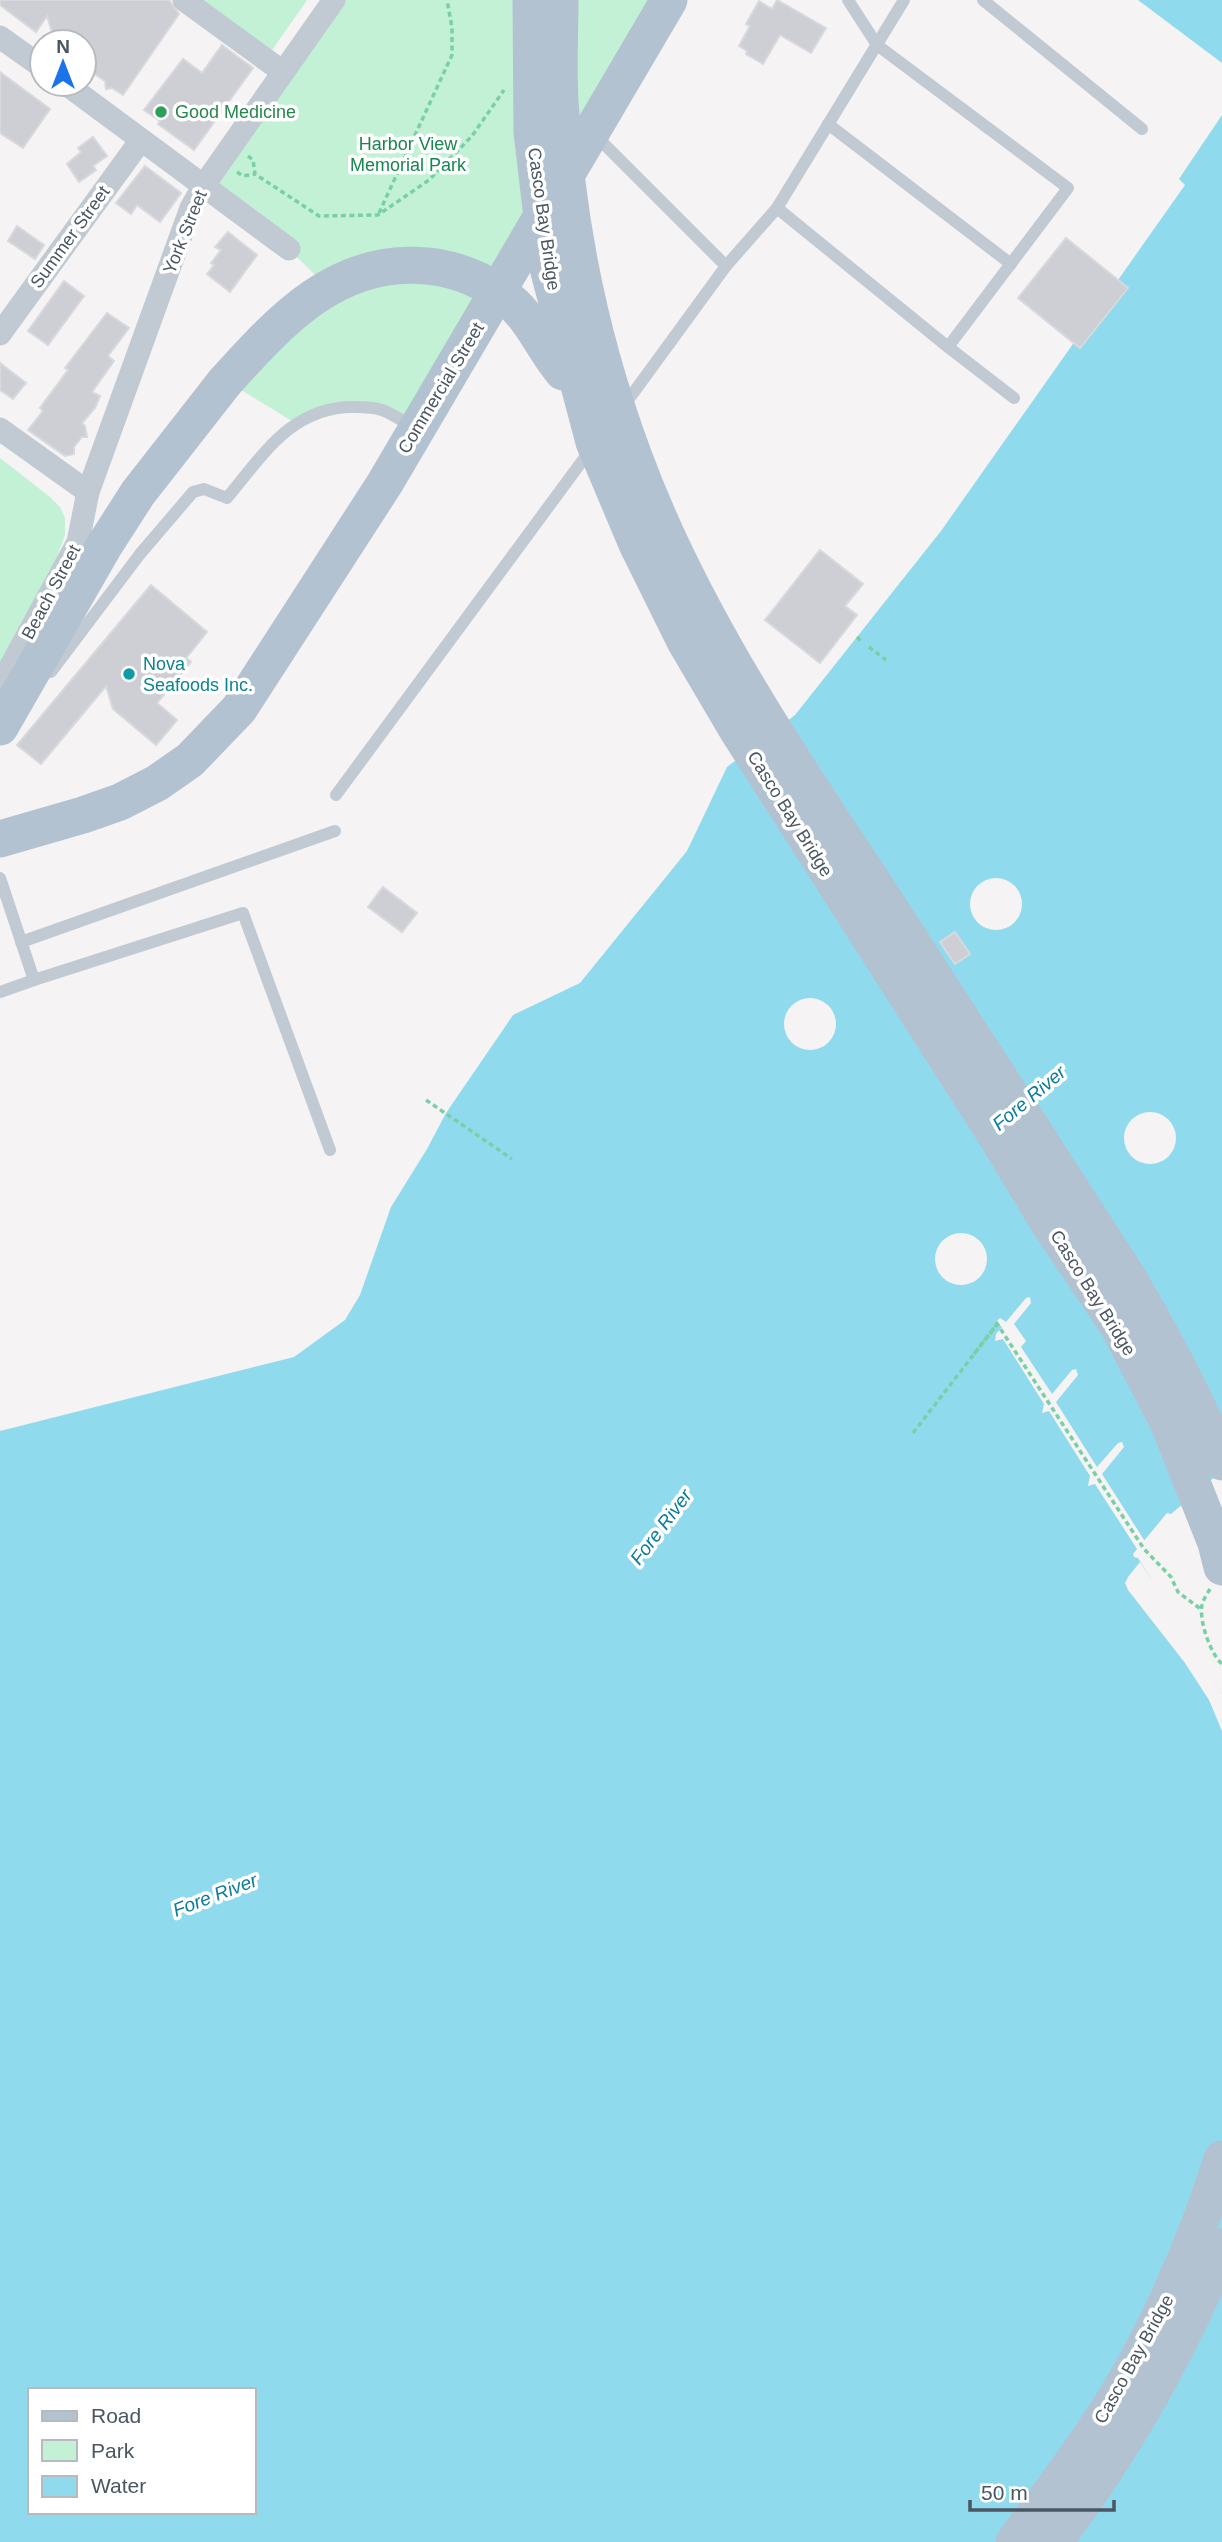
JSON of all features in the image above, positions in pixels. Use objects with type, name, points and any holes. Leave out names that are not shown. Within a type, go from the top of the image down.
[{"type":"main road","name":"Casco Bay Bridge","points":[[531,0],[532,132],[548,268],[594,442],[637,544],[685,641],[738,731],[995,1134],[1048,1222],[1118,1326],[1168,1422],[1216,1543],[1216,1578]]},
{"type":"main road","name":"Casco Bay Bridge","points":[[559,0],[560,100],[566,175],[575,237],[589,304],[613,392],[634,456],[659,518],[686,577],[759,705],[1129,1279],[1171,1352],[1222,1462]]},
{"type":"main road","name":"Commercial Street","points":[[0,839],[83,816],[120,802],[157,783],[190,760],[239,709],[385,483],[669,0]]},
{"type":"main road","points":[[0,727],[12,686],[138,493],[225,383],[278,326],[307,301],[331,286],[372,268],[407,264],[442,267],[476,279],[508,298],[535,328],[557,365],[579,391]]},
{"type":"main road","name":"Casco Bay Bridge","points":[[1014,2542],[1086,2441],[1130,2372],[1179,2276],[1222,2159]]},
{"type":"main road","name":"Casco Bay Bridge","points":[[1055,2542],[1117,2452],[1160,2380],[1199,2304],[1222,2247]]},
{"type":"street","points":[[184,0],[284,72]]},
{"type":"street","name":"York Street","points":[[88,492],[191,208],[204,185],[334,0]]},
{"type":"street","points":[[0,37],[28,57]]},
{"type":"street","points":[[85,98],[289,249]]},
{"type":"street","name":"Summer Street","points":[[0,334],[141,140]]},
{"type":"street","points":[[0,429],[88,492]]},
{"type":"street","name":"Beach Street","points":[[12,686],[78,542],[88,492]]},
{"type":"lane","points":[[848,0],[877,45],[1068,188],[948,347]]},
{"type":"lane","points":[[610,424],[726,266],[777,208],[904,0]]},
{"type":"lane","points":[[983,0],[1142,129]]},
{"type":"lane","points":[[828,124],[1011,264]]},
{"type":"lane","points":[[592,131],[726,266]]},
{"type":"lane","points":[[777,208],[1013,398]]},
{"type":"lane","points":[[12,686],[50,673],[140,554],[193,492],[204,489],[227,498],[295,423],[326,409],[367,407],[381,409],[416,429]]},
{"type":"lane","points":[[336,795],[602,435]]},
{"type":"lane","points":[[21,942],[335,831]]},
{"type":"lane","points":[[0,878],[34,979]]},
{"type":"lane","points":[[0,992],[243,913],[330,1150]]},
{"type":"path","points":[[378,215],[452,55],[452,28],[447,0]]},
{"type":"path","points":[[232,145],[253,160],[255,174],[319,216],[378,215],[429,180],[471,136],[506,87]]},
{"type":"path","points":[[856,637],[862,642]]},
{"type":"path","points":[[869,647],[886,660]]},
{"type":"path","points":[[426,1100],[512,1159]]},
{"type":"path","points":[[913,1433],[997,1322],[1144,1549],[1171,1577],[1178,1592],[1202,1610]]},
{"type":"path","points":[[1216,1578],[1202,1610],[1208,1644],[1222,1664]]},
{"type":"green space","points":[[198,0],[307,0],[272,50]]},
{"type":"green space","name":"Harbor View Memorial Park","points":[[335,0],[672,0],[416,429],[367,407],[295,423],[238,388],[334,294],[289,249],[204,185]]},
{"type":"green space","points":[[0,458],[60,507],[65,518],[65,535],[53,567],[0,667]]},
{"type":"water","points":[[1138,0],[1222,0],[1222,63]]},
{"type":"water","name":"Fore River","points":[[1222,115],[1222,1471],[1171,1514],[1167,1513],[1133,1554],[1151,1579],[1146,1582],[1222,1694],[1222,2542],[0,2542],[0,1431],[294,1357],[345,1320],[360,1295],[391,1207],[446,1113],[513,1015],[580,983],[687,851],[727,767],[795,715],[941,531],[1185,185],[1179,179]]},
{"type":"pier","points":[[996,878],[1015,885],[1022,904],[1015,923],[996,930],[977,923],[970,904],[977,885]]},
{"type":"pier","points":[[810,998],[829,1005],[836,1024],[829,1043],[810,1050],[791,1043],[784,1024],[791,1005]]},
{"type":"pier","points":[[1150,1112],[1169,1119],[1176,1138],[1169,1157],[1150,1164],[1131,1157],[1124,1138],[1131,1119]]},
{"type":"pier","points":[[961,1233],[980,1240],[987,1259],[980,1278],[961,1285],[942,1278],[935,1259],[942,1240]]},
{"type":"pier","points":[[1030,1297],[1031,1303],[1014,1324],[1026,1341],[1021,1347],[1052,1394],[1072,1370],[1076,1369],[1078,1375],[1056,1402],[1097,1467],[1118,1443],[1122,1442],[1124,1447],[1102,1474],[1146,1543],[1139,1552],[1095,1484],[1088,1486],[1090,1476],[1049,1411],[1042,1413],[1044,1404],[1003,1339],[995,1341],[996,1334],[1002,1327],[996,1322],[1000,1318],[1006,1322],[1026,1298]]},
{"type":"pier","points":[[1140,1562],[1151,1579],[1154,1577],[1151,1584],[1222,1694],[1222,1731],[1209,1700],[1185,1663],[1128,1590],[1125,1583]]},
{"type":"building","points":[[0,0],[169,0],[179,14],[123,95],[112,88],[106,89],[105,81],[98,76],[98,28],[51,28],[47,16],[39,28],[31,28],[0,5]]},
{"type":"building","points":[[777,0],[826,28],[811,53],[780,35],[763,64],[746,54],[747,51],[739,46],[750,26],[746,24],[759,1],[772,9]]},
{"type":"building","points":[[222,45],[253,68],[194,150],[158,124],[160,121],[144,110],[183,59],[202,73]]},
{"type":"building","points":[[0,72],[28,93],[28,98],[35,98],[50,109],[23,148],[0,133]]},
{"type":"building","points":[[93,137],[107,156],[93,166],[96,170],[79,182],[67,164],[81,152],[78,148]]},
{"type":"building","points":[[145,166],[181,193],[160,222],[137,205],[131,214],[116,203]]},
{"type":"building","points":[[17,226],[44,245],[35,259],[8,241]]},
{"type":"building","points":[[228,232],[257,255],[230,292],[207,274],[221,250],[215,247]]},
{"type":"building","points":[[1066,238],[1128,288],[1080,348],[1018,298]]},
{"type":"building","points":[[64,281],[84,296],[48,345],[28,331]]},
{"type":"building","points":[[107,313],[129,328],[108,356],[114,361],[92,392],[100,396],[95,408],[82,423],[87,437],[82,437],[74,447],[74,454],[65,456],[28,430],[43,411],[40,408],[68,370],[65,368]]},
{"type":"building","points":[[0,363],[26,383],[13,399],[0,390]]},
{"type":"building","points":[[820,550],[863,584],[845,606],[857,615],[820,663],[765,620]]},
{"type":"building","name":"Nova Seafoods Inc.","points":[[151,585],[207,632],[186,658],[191,662],[157,703],[177,720],[156,745],[113,709],[106,686],[41,764],[17,745]]},
{"type":"building","points":[[383,887],[417,913],[402,932],[368,907]]},
{"type":"building","points":[[955,932],[970,954],[955,964],[940,942]]},
{"type":"place","name":"Good Medicine","points":[[161,112]]},
{"type":"place","name":"Nova Seafoods Inc.","points":[[129,674]]}]
